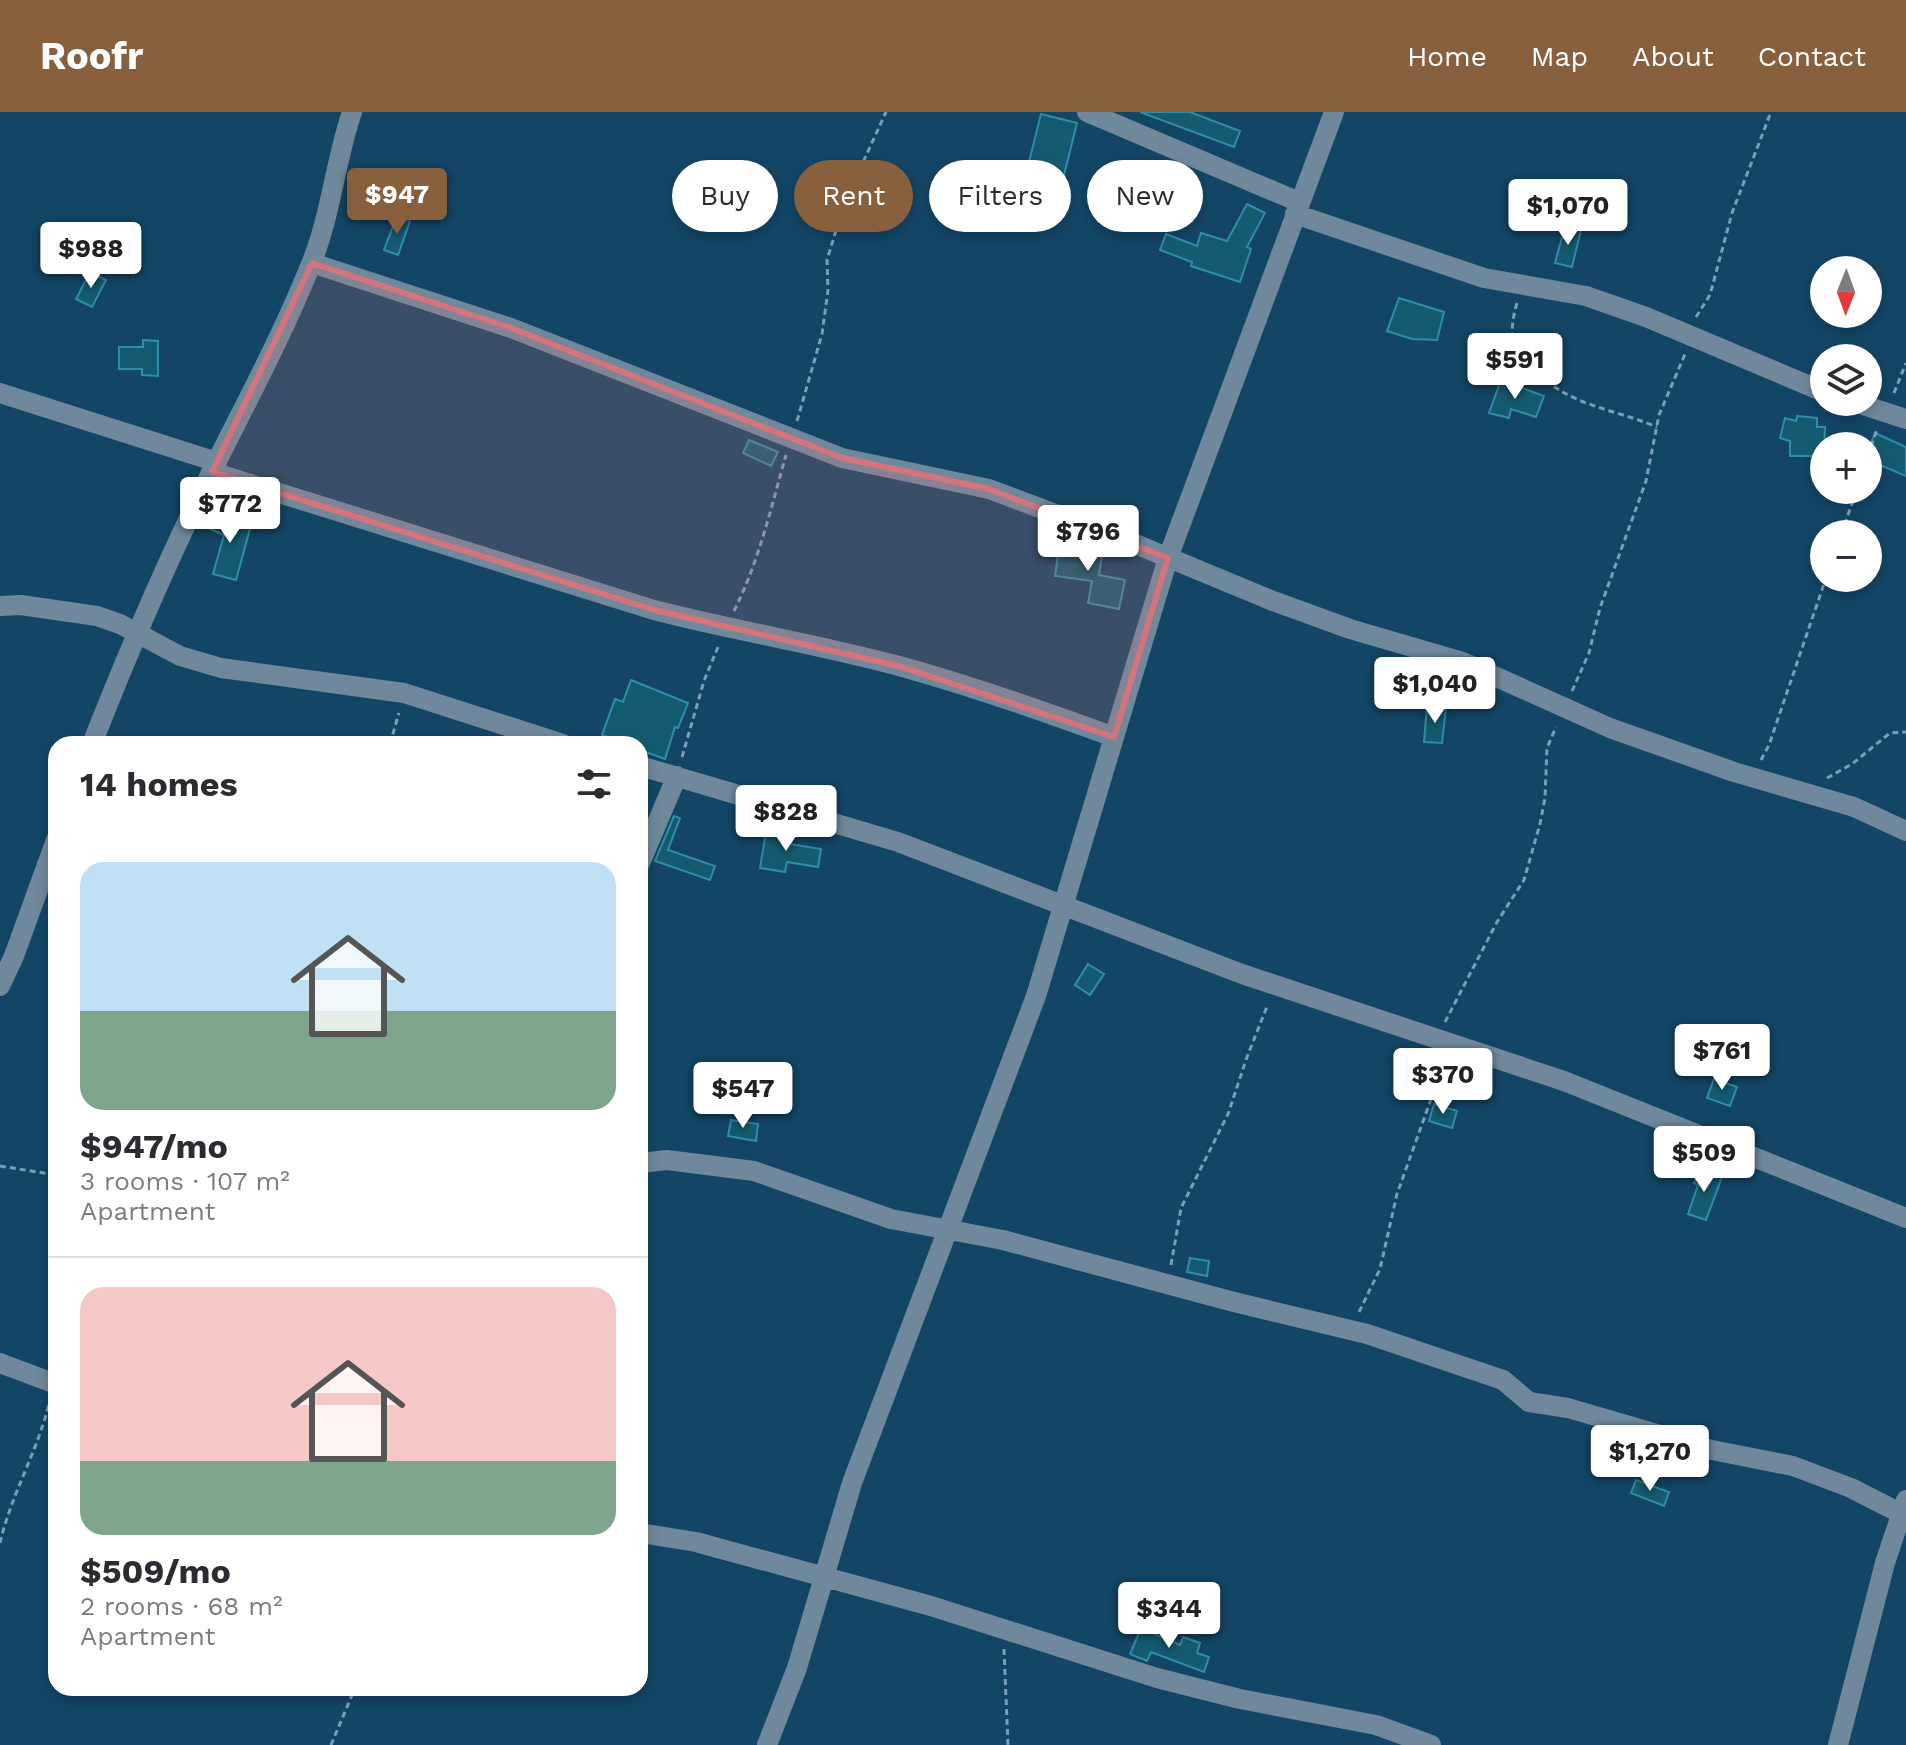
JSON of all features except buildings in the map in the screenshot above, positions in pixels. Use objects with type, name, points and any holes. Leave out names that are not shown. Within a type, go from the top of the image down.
[{"type":"street","points":[[95,736],[136,634],[214,467],[256,387],[312,263],[324,224],[342,140],[352,112]]},
{"type":"street","points":[[1087,112],[1297,208],[1484,278],[1586,296],[1810,386]]},
{"type":"street","points":[[767,1745],[797,1668],[852,1483],[1036,996],[1168,558],[1334,112]]},
{"type":"street","points":[[312,263],[511,328],[865,464],[989,489],[1350,629],[1463,662],[1610,728],[1751,777],[1854,807],[1906,831]]},
{"type":"street","points":[[0,393],[214,467],[625,601],[725,629],[898,666],[1114,737]]},
{"type":"street","points":[[0,606],[21,605],[97,616],[120,624],[180,656],[221,668],[404,693],[538,736]]},
{"type":"street","points":[[648,768],[898,842],[1276,985],[1564,1081],[1906,1218]]},
{"type":"street","points":[[648,844],[677,776]]},
{"type":"street","points":[[0,986],[48,862]]},
{"type":"street","points":[[648,1162],[667,1160],[754,1171],[891,1219],[1003,1240],[1351,1330],[1503,1380],[1529,1402],[1568,1408],[1712,1450],[1793,1466],[1905,1510],[1881,1576],[1838,1745]]},
{"type":"street","points":[[0,1363],[48,1381]]},
{"type":"street","points":[[648,1534],[696,1542],[825,1576],[931,1606],[1157,1678],[1240,1699],[1365,1723],[1431,1745]]},
{"type":"path","points":[[677,776],[704,681],[748,583],[792,438],[822,334],[828,290],[827,260],[844,204],[886,112]]},
{"type":"path","points":[[1351,1330],[1380,1269],[1397,1194],[1443,1042],[1497,922],[1524,880],[1545,798],[1547,748],[1589,653],[1600,608],[1646,481],[1657,427],[1674,375],[1710,295],[1732,213],[1771,112]]},
{"type":"path","points":[[1524,284],[1512,322],[1517,352],[1552,386],[1574,399],[1657,427]]},
{"type":"path","points":[[1876,432],[1896,416],[1906,363]]},
{"type":"path","points":[[1751,777],[1769,745],[1821,592]]},
{"type":"path","points":[[392,736],[404,693]]},
{"type":"path","points":[[1803,792],[1852,764],[1890,733],[1906,732]]},
{"type":"path","points":[[1167,1284],[1181,1208],[1228,1114],[1276,985]]},
{"type":"path","points":[[0,1166],[48,1174]]},
{"type":"path","points":[[0,1543],[12,1502],[48,1409]]},
{"type":"path","points":[[1002,1630],[1008,1745]]},
{"type":"path","points":[[331,1745],[352,1696]]},
{"type":"highlighted area","points":[[312,263],[511,328],[842,458],[989,489],[1168,558],[1114,737],[898,666],[654,610],[212,472]]}]
